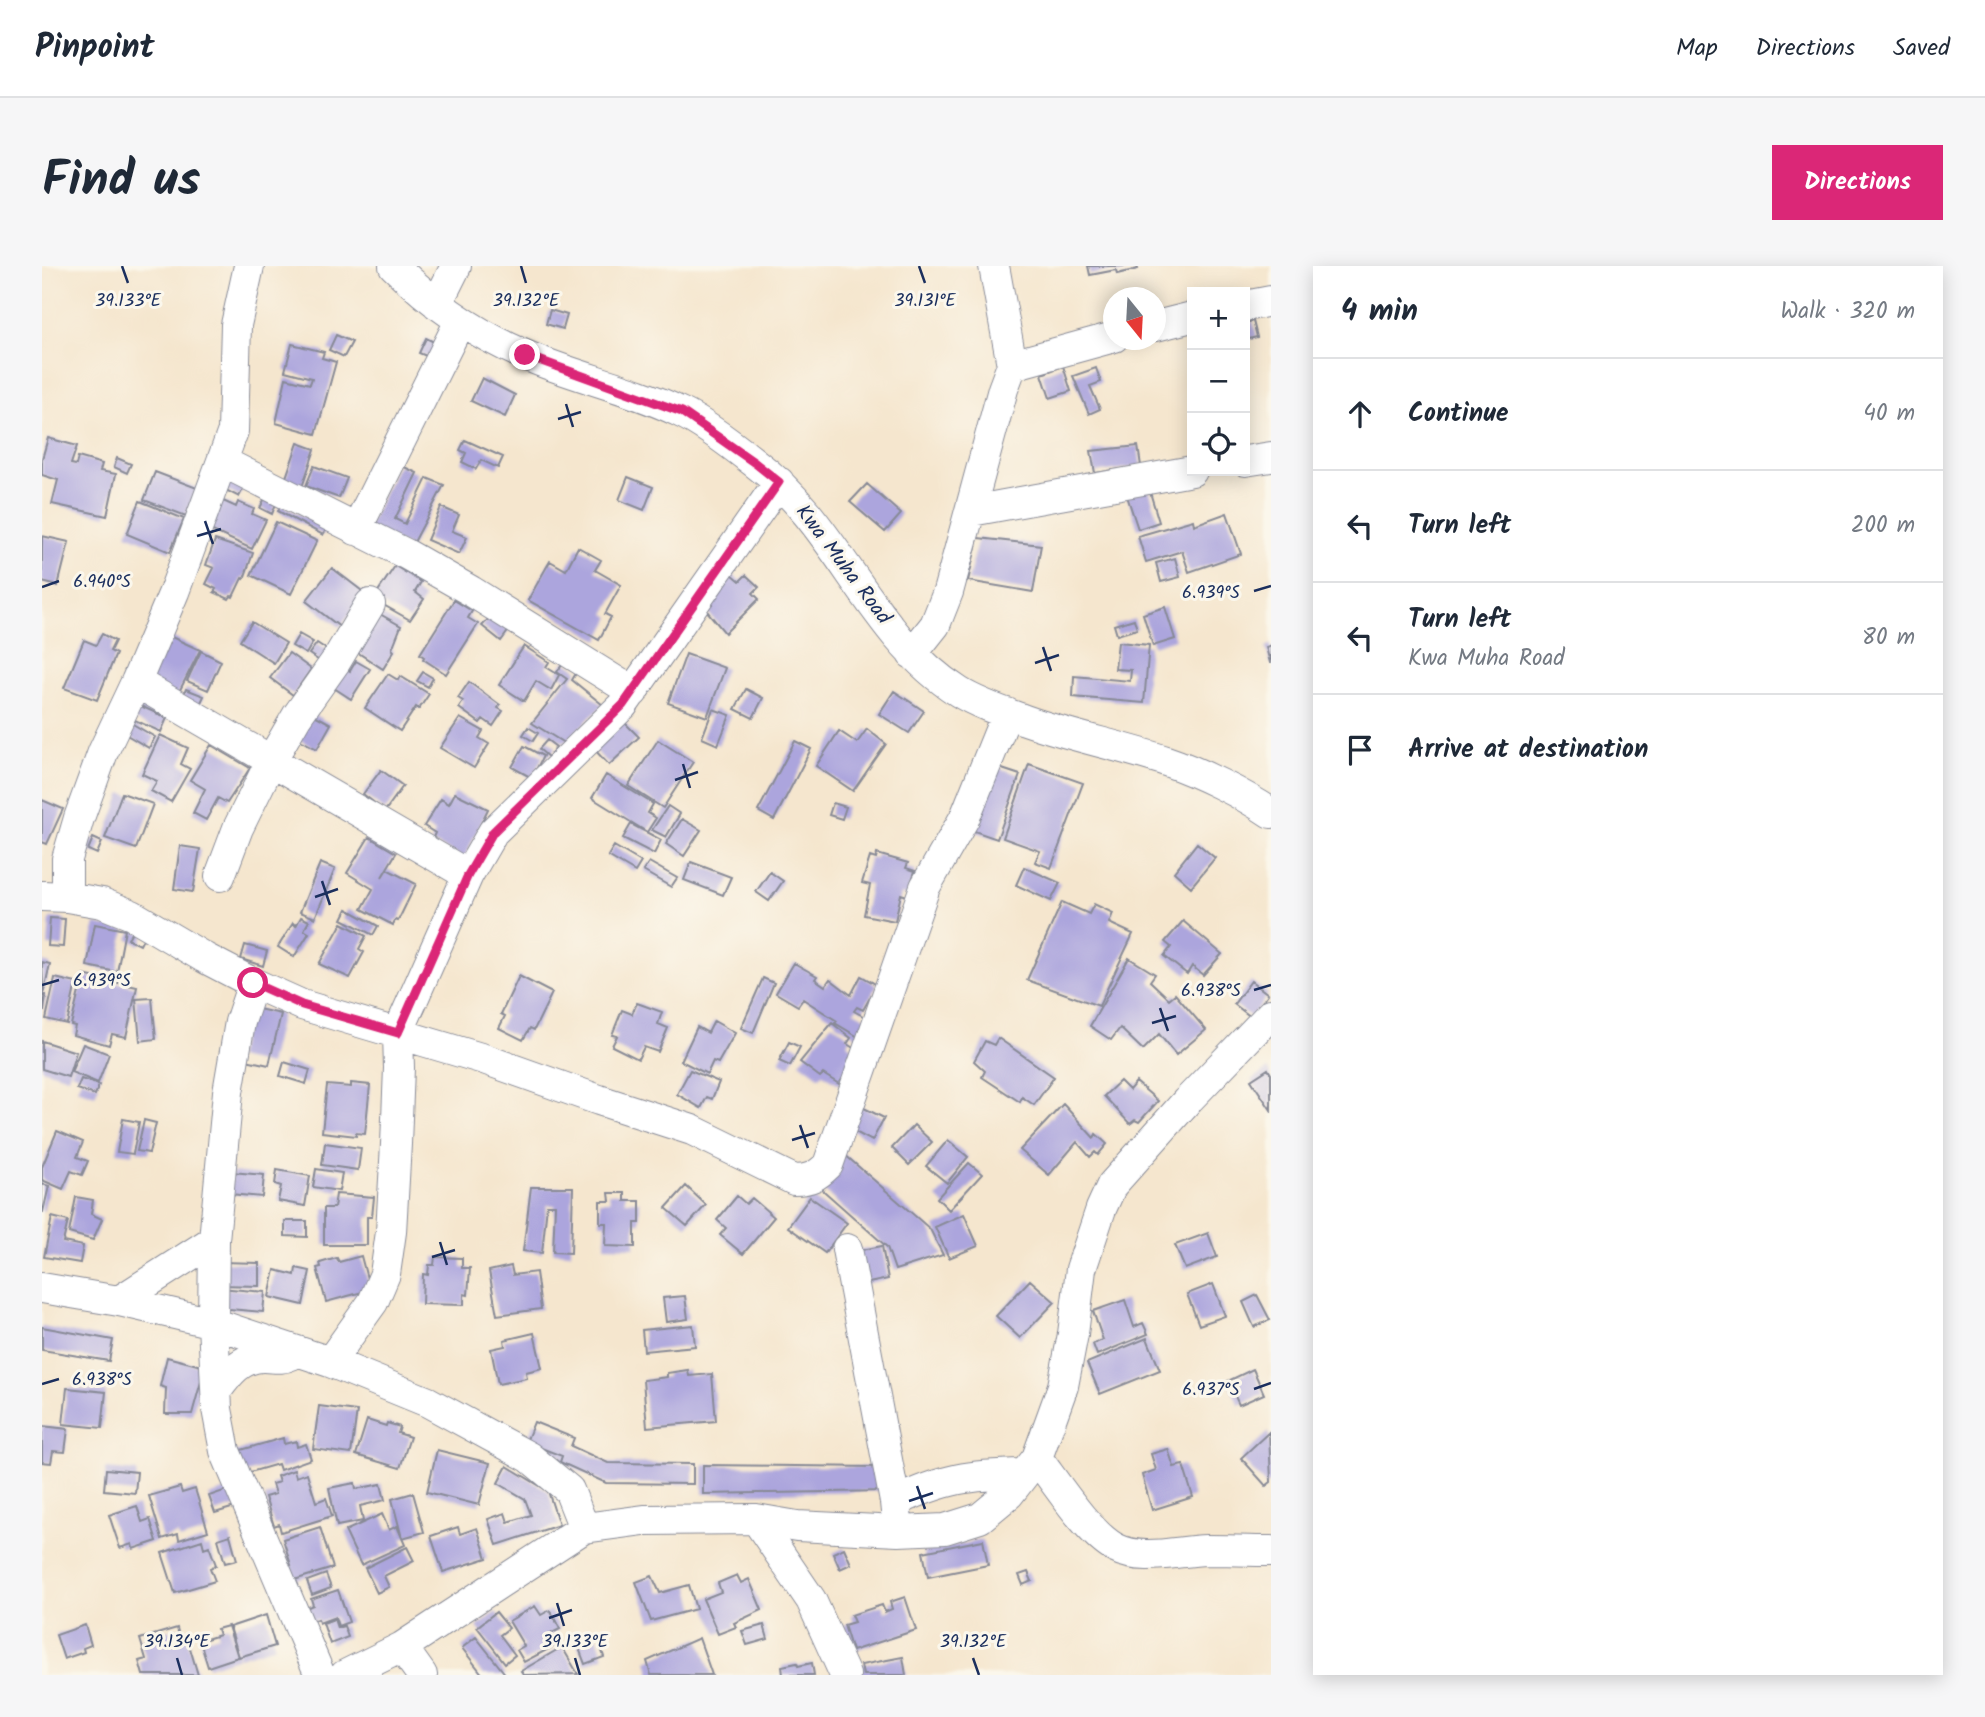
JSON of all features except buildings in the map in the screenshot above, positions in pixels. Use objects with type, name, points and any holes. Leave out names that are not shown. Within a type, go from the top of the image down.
[{"type":"street","points":[[249,266],[236,325],[233,432],[174,592],[103,752],[54,897],[102,903],[132,915],[253,983],[302,1005],[484,1059],[691,1130],[794,1180],[806,1180],[816,1176],[828,1165],[925,887],[965,817],[1007,713]]},
{"type":"street","name":"Kwa Muha Road","points":[[394,266],[448,313],[525,355],[682,412],[755,463],[779,482],[809,514],[885,621],[912,654],[960,693],[1066,734],[1168,762],[1251,800],[1271,813]]},
{"type":"street","points":[[356,530],[448,313],[456,266]]},
{"type":"street","points":[[912,654],[935,625],[948,592],[1003,389],[1012,365],[994,266]]},
{"type":"street","points":[[1250,305],[1271,301]]},
{"type":"street","points":[[1166,324],[1187,318]]},
{"type":"street","points":[[1012,365],[1103,340]]},
{"type":"street","points":[[1250,460],[1271,457]]},
{"type":"street","points":[[223,462],[406,554],[471,591],[633,692]]},
{"type":"street","points":[[971,511],[1187,472]]},
{"type":"street","points":[[330,1362],[373,1302],[385,1274],[391,1232],[396,1144],[398,1033],[468,875],[493,832],[582,747],[633,692],[779,482]]},
{"type":"street","points":[[220,876],[238,828],[272,759],[370,604]]},
{"type":"street","points":[[136,682],[468,875]]},
{"type":"street","points":[[253,983],[240,1022],[228,1091],[214,1240],[216,1409],[225,1451],[320,1675]]},
{"type":"street","points":[[345,1675],[412,1667],[584,1528],[644,1520],[756,1519],[797,1526],[898,1531],[945,1530],[980,1518],[1009,1494],[1031,1466],[1062,1386],[1073,1334],[1081,1269],[1112,1185],[1187,1101],[1271,1014]]},
{"type":"street","points":[[119,1301],[214,1240]]},
{"type":"street","points":[[847,1249],[863,1322],[898,1531]]},
{"type":"street","points":[[42,1288],[119,1301],[213,1323],[330,1362],[428,1402],[528,1457],[569,1490],[584,1528]]},
{"type":"street","points":[[217,1390],[232,1371],[245,1362],[264,1357],[281,1359],[298,1351]]},
{"type":"street","points":[[894,1502],[943,1481],[1031,1466]]},
{"type":"street","points":[[1031,1466],[1095,1532],[1112,1547],[1124,1552],[1141,1555],[1205,1550],[1271,1551]]},
{"type":"street","points":[[756,1519],[810,1600],[845,1675]]},
{"type":"route","points":[[253,983],[302,1005],[398,1033],[468,875],[493,832],[623,705],[779,482],[682,412],[525,355]]}]
